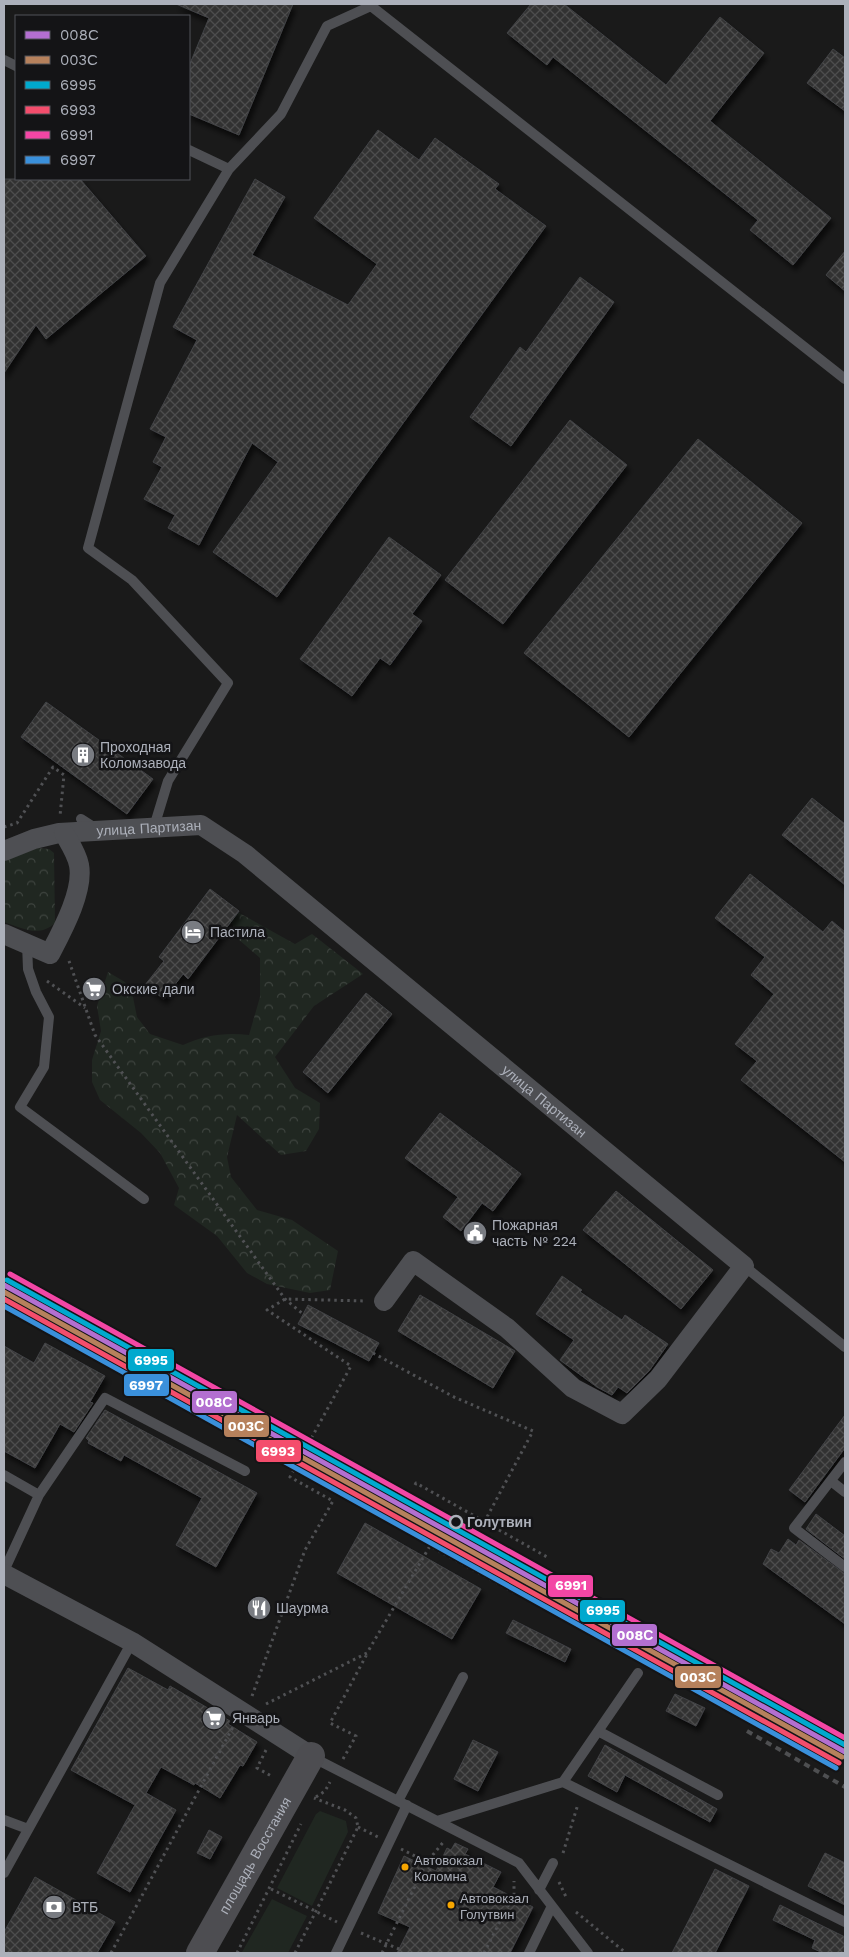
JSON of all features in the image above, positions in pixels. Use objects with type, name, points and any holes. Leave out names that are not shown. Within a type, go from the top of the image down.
[{"type":"street","name":"улица Партизан","points":[[4,851],[34,839],[62,833],[201,824],[245,854],[744,1266]]},
{"type":"street","points":[[4,934],[50,954],[66,925],[76,895],[79,865],[62,833]]},
{"type":"street","points":[[384,1301],[413,1261],[507,1328],[574,1388],[622,1414],[658,1379],[744,1266]]},
{"type":"street","points":[[4,1572],[132,1642],[311,1756]]},
{"type":"street","name":"площадь Восстания","points":[[200,1953],[311,1756]]},
{"type":"lane","points":[[154,827],[168,780],[228,683],[132,580],[88,548],[160,283],[229,169],[282,114],[327,26],[371,6],[845,379]]},
{"type":"lane","points":[[190,150],[229,169]]},
{"type":"lane","points":[[81,819],[98,830]]},
{"type":"lane","points":[[27,944],[28,969],[36,992],[49,1017],[44,1067],[20,1108],[144,1199]]},
{"type":"lane","points":[[744,1266],[845,1347]]},
{"type":"lane","points":[[4,1572],[39,1495],[105,1398],[245,1471]]},
{"type":"lane","points":[[845,1462],[794,1528],[845,1567]]},
{"type":"lane","points":[[4,1475],[39,1495]]},
{"type":"lane","points":[[831,1481],[845,1492]]},
{"type":"lane","points":[[4,1872],[132,1642]]},
{"type":"lane","points":[[437,1821],[563,1782],[638,1673]]},
{"type":"lane","points":[[336,1953],[402,1803],[464,1676]]},
{"type":"lane","points":[[598,1731],[718,1795]]},
{"type":"lane","points":[[311,1756],[519,1863],[551,1908],[588,1953]]},
{"type":"lane","points":[[563,1782],[845,1922]]},
{"type":"lane","points":[[4,1820],[28,1829]]},
{"type":"lane","points":[[539,1890],[553,1864]]},
{"type":"lane","points":[[529,1953],[551,1908]]},
{"type":"path","points":[[58,771],[62,766]]},
{"type":"path","points":[[4,827],[16,823],[53,767],[64,775],[62,833]]},
{"type":"path","points":[[68,959],[95,1035],[285,1299],[303,1314]]},
{"type":"path","points":[[245,1715],[305,1550],[333,1500],[290,1477],[351,1366],[266,1310],[285,1299],[384,1301]]},
{"type":"path","points":[[310,1806],[314,1798],[325,1791],[356,1736],[330,1723],[367,1653],[430,1546],[517,1594],[518,1592],[464,1560],[533,1431],[454,1397],[373,1353]]},
{"type":"path","points":[[415,1485],[416,1483],[485,1521],[547,1557],[546,1559]]},
{"type":"path","points":[[111,1953],[235,1724],[245,1715],[367,1653]]},
{"type":"path","points":[[562,1857],[582,1791]]},
{"type":"path","points":[[237,1953],[302,1823]]},
{"type":"path","points":[[296,1953],[358,1827]]},
{"type":"path","points":[[382,1953],[427,1862],[447,1838]]},
{"type":"path","points":[[556,1876],[570,1907],[626,1953]]},
{"type":"path","points":[[484,1953],[514,1894],[514,1877]]},
{"type":"green space","points":[[38,848],[49,849],[54,853],[55,923],[49,928],[37,931],[4,922],[4,861]]},
{"type":"green space","points":[[225,905],[295,944],[312,934],[363,974],[314,1006],[275,1057],[295,1088],[320,1103],[319,1129],[306,1151],[281,1155],[237,1115],[227,1157],[231,1177],[257,1210],[292,1220],[338,1251],[330,1290],[310,1293],[267,1284],[247,1273],[217,1236],[174,1205],[179,1188],[160,1153],[141,1133],[100,1100],[92,1082],[92,1060],[101,1031],[97,1006],[108,972],[125,982],[132,992],[137,1017],[150,1034],[183,1045],[215,1035],[249,1035],[260,997],[260,958],[238,939]]},
{"type":"green space","points":[[320,1811],[346,1821],[348,1832],[312,1906],[277,1888],[316,1814]]},
{"type":"green space","points":[[272,1899],[307,1916],[288,1953],[242,1952]]},
{"type":"building","points":[[176,4],[293,4],[239,135],[190,114],[190,64],[209,18]]},
{"type":"building","points":[[531,4],[564,4],[666,85],[720,17],[764,53],[710,121],[831,218],[793,265],[750,230],[758,220],[553,57],[547,65],[507,33]]},
{"type":"building","points":[[833,49],[845,58],[845,111],[807,83]]},
{"type":"building","points":[[378,130],[419,160],[435,138],[499,184],[495,189],[546,226],[277,597],[213,552],[278,462],[252,443],[199,545],[168,528],[175,515],[144,499],[162,467],[153,462],[166,437],[150,429],[197,340],[173,327],[255,179],[285,197],[252,255],[348,305],[377,264],[314,218]]},
{"type":"building","points":[[4,179],[81,180],[146,256],[46,339],[36,325],[4,373]]},
{"type":"building","points":[[845,251],[845,291],[826,275]]},
{"type":"building","points":[[580,277],[614,302],[511,446],[470,417],[520,347],[526,352]]},
{"type":"building","points":[[570,420],[627,465],[503,624],[445,580]]},
{"type":"building","points":[[698,439],[802,523],[629,737],[524,653]]},
{"type":"building","points":[[389,537],[441,575],[412,614],[422,621],[390,665],[380,658],[352,696],[300,659]]},
{"type":"building","name":"Проходная Коломзавода","points":[[46,702],[153,779],[127,814],[21,737]]},
{"type":"building","points":[[812,798],[845,824],[845,885],[782,835]]},
{"type":"building","points":[[750,874],[823,932],[832,921],[845,932],[845,1162],[741,1080],[757,1061],[735,1044],[774,994],[751,975],[765,957],[715,918]]},
{"type":"building","points":[[210,889],[239,911],[188,979],[183,974],[164,999],[145,985],[164,961],[159,957]]},
{"type":"building","points":[[366,993],[392,1014],[328,1093],[303,1072]]},
{"type":"building","points":[[440,1113],[521,1174],[493,1211],[482,1203],[461,1231],[443,1217],[458,1197],[405,1158]]},
{"type":"building","points":[[616,1191],[713,1270],[681,1309],[583,1230]]},
{"type":"building","points":[[562,1276],[582,1290],[580,1292],[622,1320],[625,1315],[668,1344],[649,1371],[627,1393],[618,1387],[612,1395],[597,1387],[560,1360],[574,1340],[536,1314]]},
{"type":"building","points":[[420,1295],[515,1351],[493,1388],[398,1331]]},
{"type":"building","points":[[308,1305],[379,1343],[369,1361],[298,1324]]},
{"type":"building","points":[[45,1343],[105,1376],[90,1402],[93,1403],[74,1432],[60,1424],[35,1468],[4,1451],[4,1346],[34,1363]]},
{"type":"building","points":[[105,1410],[257,1493],[216,1567],[176,1545],[202,1498],[124,1455],[121,1461],[88,1443],[89,1441],[86,1438]]},
{"type":"building","points":[[845,1415],[845,1448],[805,1502],[789,1490]]},
{"type":"building","points":[[816,1514],[845,1536],[845,1559],[806,1529]]},
{"type":"building","points":[[365,1523],[481,1589],[452,1639],[337,1573]]},
{"type":"building","points":[[788,1539],[796,1545],[799,1540],[845,1574],[845,1624],[763,1564],[771,1549],[779,1553]]},
{"type":"building","points":[[513,1620],[571,1649],[565,1662],[506,1633]]},
{"type":"building","points":[[128,1668],[168,1690],[170,1686],[230,1721],[228,1724],[257,1742],[243,1766],[240,1765],[220,1798],[195,1783],[194,1785],[161,1767],[146,1793],[176,1810],[130,1892],[97,1873],[135,1805],[71,1770]]},
{"type":"building","points":[[675,1694],[705,1708],[696,1726],[666,1711]]},
{"type":"building","points":[[473,1740],[498,1752],[478,1791],[454,1779]]},
{"type":"building","points":[[605,1745],[717,1809],[710,1822],[625,1775],[617,1792],[588,1776]]},
{"type":"building","points":[[209,1830],[222,1837],[210,1859],[197,1853]]},
{"type":"building","points":[[455,1843],[468,1849],[465,1854],[501,1872],[493,1887],[533,1907],[510,1953],[397,1953],[410,1927],[378,1913],[404,1856],[436,1871],[447,1848],[451,1850]]},
{"type":"building","points":[[825,1853],[845,1863],[845,1905],[808,1886]]},
{"type":"building","points":[[715,1869],[749,1886],[715,1953],[672,1953]]},
{"type":"building","points":[[35,1877],[115,1922],[97,1953],[4,1953],[4,1932]]},
{"type":"building","points":[[780,1905],[845,1937],[845,1953],[823,1953],[812,1948],[815,1940],[773,1920]]},
{"type":"railway","points":[[747,1731],[845,1787]]},
{"type":"transit line","name":"6991","points":[[10,1274],[845,1738]]},
{"type":"transit line","name":"6995","points":[[7,1280],[845,1745]]},
{"type":"transit line","name":"008С","points":[[4,1285],[845,1752]]},
{"type":"transit line","name":"003С","points":[[4,1292],[842,1757]]},
{"type":"transit line","name":"6993","points":[[4,1299],[839,1763]]},
{"type":"transit line","name":"6997","points":[[4,1306],[836,1768]]},
{"type":"place","name":"Проходная Коломзавода","points":[[83,755]]},
{"type":"place","name":"Пастила","points":[[193,932]]},
{"type":"place","name":"Окские дали","points":[[94,989]]},
{"type":"place","name":"Пожарная часть № 224","points":[[475,1233]]},
{"type":"place","name":"Голутвин","points":[[456,1522]]},
{"type":"place","name":"Шаурма","points":[[259,1608]]},
{"type":"place","name":"Январь","points":[[214,1718]]},
{"type":"place","name":"Автовокзал Коломна","points":[[405,1867]]},
{"type":"place","name":"Автовокзал Голутвин","points":[[451,1905]]},
{"type":"place","name":"ВТБ","points":[[54,1907]]}]
